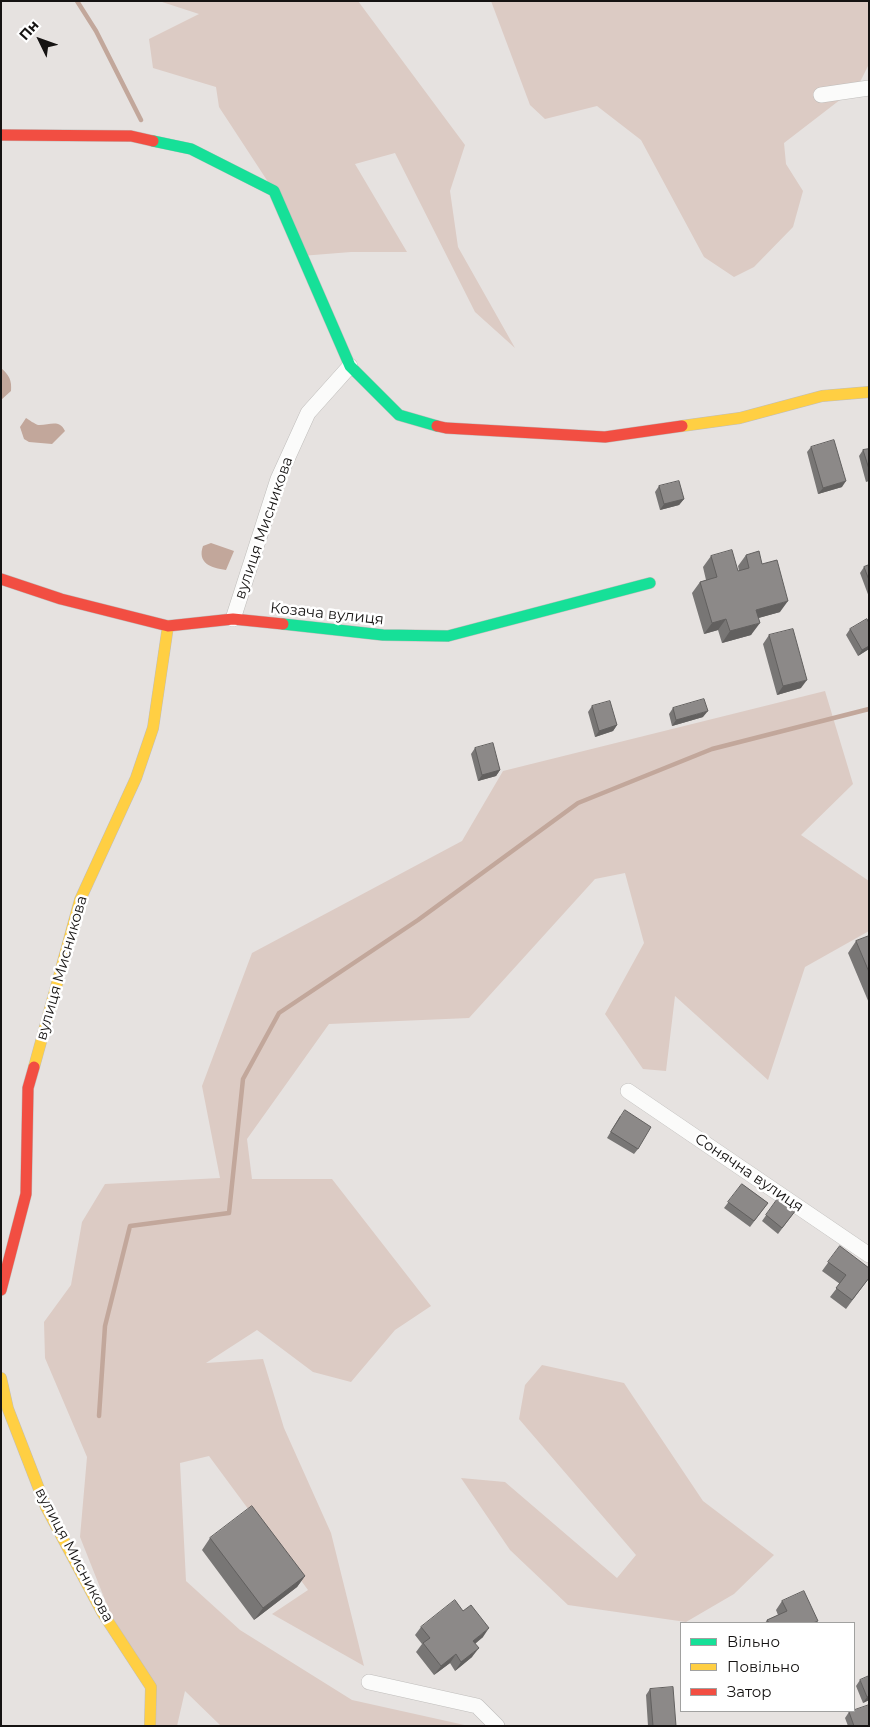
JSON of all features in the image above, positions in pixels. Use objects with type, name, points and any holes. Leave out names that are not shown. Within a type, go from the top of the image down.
[{"type":"street","points":[[821,95],[869,88]]},
{"type":"street","points":[[1,135],[131,136],[191,149],[274,191],[350,366],[399,416],[446,428],[605,437],[740,418],[822,396],[869,392]]},
{"type":"street","name":"вулиця Мисникова","points":[[233,620],[278,479],[308,412],[350,366]]},
{"type":"street","name":"Козача вулиця","points":[[1,578],[61,599],[168,626],[233,620],[383,635],[448,636],[650,583]]},
{"type":"street","name":"вулиця Мисникова","points":[[1,1290],[26,1194],[28,1088],[80,900],[136,778],[153,728],[168,626]]},
{"type":"street","name":"Сонячна вулиця","points":[[628,1091],[869,1255]]},
{"type":"street","name":"вулиця Мисникова","points":[[1,1378],[8,1410],[46,1507],[102,1612],[151,1687],[150,1726]]},
{"type":"street","points":[[369,1682],[477,1706],[497,1726]]},
{"type":"shaded area","points":[[159,1],[358,1],[465,145],[450,191],[458,247],[515,348],[475,312],[395,153],[355,164],[407,252],[351,252],[301,256],[274,191],[219,107],[216,87],[153,68],[149,39],[199,14]]},
{"type":"shaded area","points":[[491,1],[869,1],[869,64],[858,86],[784,143],[786,164],[803,191],[793,227],[754,267],[734,277],[704,257],[641,140],[597,106],[545,119],[530,105]]},
{"type":"shaded area","points":[[1,368],[9,378],[11,391],[1,400]]},
{"type":"shaded area","points":[[26,418],[38,425],[60,425],[65,431],[52,444],[29,442],[24,439],[20,427]]},
{"type":"shaded area","points":[[211,543],[234,551],[226,570],[215,568],[204,561],[202,557],[203,546]]},
{"type":"shaded area","points":[[825,691],[853,784],[801,835],[869,881],[869,931],[805,967],[768,1080],[675,996],[666,1071],[643,1069],[605,1014],[644,943],[625,873],[595,879],[469,1018],[329,1024],[247,1139],[252,1179],[332,1179],[431,1306],[395,1330],[351,1382],[313,1372],[257,1330],[206,1363],[263,1359],[284,1428],[331,1533],[364,1666],[272,1614],[308,1590],[209,1456],[180,1463],[186,1581],[240,1630],[352,1700],[469,1726],[221,1726],[185,1691],[177,1726],[151,1726],[148,1674],[111,1615],[80,1537],[87,1457],[45,1358],[44,1322],[71,1285],[82,1222],[105,1184],[220,1178],[202,1086],[252,953],[462,841],[503,771]]},
{"type":"shaded area","points":[[542,1365],[624,1383],[703,1501],[774,1555],[734,1594],[686,1622],[568,1605],[510,1550],[461,1478],[505,1482],[617,1578],[636,1555],[519,1419],[525,1385]]},
{"type":"building","points":[[834,440],[846,481],[823,488],[811,447]]},
{"type":"building","points":[[869,449],[869,469],[863,450]]},
{"type":"building","points":[[679,481],[684,499],[664,504],[659,486]]},
{"type":"building","points":[[732,550],[738,571],[749,568],[746,555],[759,551],[762,564],[777,560],[788,601],[756,610],[760,623],[730,631],[726,619],[712,623],[700,582],[717,577],[711,556]]},
{"type":"building","points":[[869,565],[869,580],[864,567]]},
{"type":"building","points":[[867,619],[869,623],[869,646],[862,650],[850,629]]},
{"type":"building","points":[[793,629],[807,680],[783,686],[769,635]]},
{"type":"building","points":[[704,699],[708,711],[676,720],[673,708]]},
{"type":"building","points":[[610,701],[617,725],[599,731],[592,706]]},
{"type":"building","points":[[493,743],[500,770],[482,775],[475,748]]},
{"type":"building","points":[[869,936],[869,972],[856,941]]},
{"type":"building","points":[[625,1110],[651,1127],[638,1149],[611,1132]]},
{"type":"building","points":[[742,1184],[768,1203],[754,1221],[728,1202]]},
{"type":"building","points":[[779,1197],[796,1210],[782,1228],[766,1215]]},
{"type":"building","points":[[840,1246],[869,1268],[869,1278],[852,1300],[836,1288],[846,1275],[828,1262]]},
{"type":"building","points":[[252,1506],[305,1576],[263,1608],[210,1538]]},
{"type":"building","points":[[804,1591],[818,1621],[768,1622],[767,1620],[787,1611],[782,1601]]},
{"type":"building","points":[[455,1600],[463,1611],[471,1605],[489,1628],[473,1641],[479,1648],[461,1662],[456,1654],[441,1666],[423,1643],[430,1638],[421,1627]]},
{"type":"building","points":[[869,1676],[869,1696],[867,1697],[860,1680]]},
{"type":"building","points":[[673,1687],[676,1726],[653,1726],[650,1689]]},
{"type":"building","points":[[869,1705],[869,1726],[854,1726],[849,1712],[855,1712],[855,1710]]},
{"type":"waterway","points":[[77,1],[96,31],[141,120]]},
{"type":"waterway","points":[[99,1416],[105,1326],[130,1226],[229,1213],[243,1079],[279,1013],[418,920],[578,803],[712,749],[869,709]]},
{"type":"traffic: fast","points":[[153,141],[191,149],[274,191],[350,366],[399,415],[437,426]]},
{"type":"traffic: fast","points":[[283,624],[383,635],[448,636],[650,583]]},
{"type":"traffic: slow","points":[[682,426],[740,418],[822,396],[869,392]]},
{"type":"traffic: slow","points":[[34,1067],[80,900],[136,778],[153,728],[168,626]]},
{"type":"traffic: slow","points":[[1,1378],[8,1409],[46,1507],[102,1612],[151,1687],[150,1726]]},
{"type":"traffic: jam","points":[[1,135],[131,136],[153,141]]},
{"type":"traffic: jam","points":[[437,426],[605,437],[682,426]]},
{"type":"traffic: jam","points":[[1,579],[61,599],[168,626],[233,619],[283,624]]},
{"type":"traffic: jam","points":[[1,1290],[26,1194],[28,1088],[34,1067]]}]
